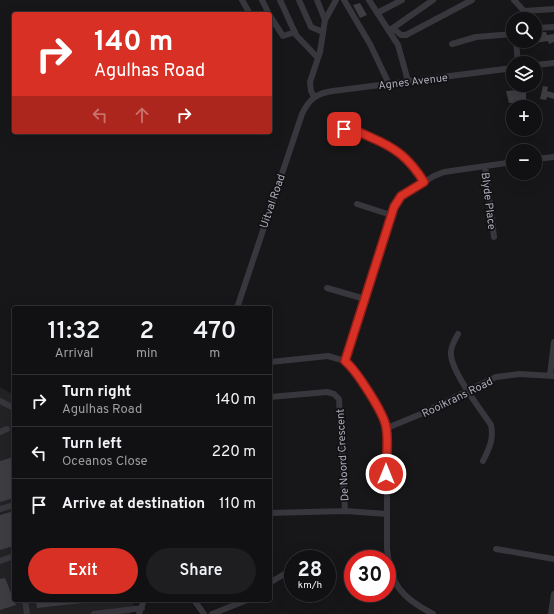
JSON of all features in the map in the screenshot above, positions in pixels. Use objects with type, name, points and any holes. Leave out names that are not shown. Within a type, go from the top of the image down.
[{"type":"street","points":[[242,0],[249,12]]},
{"type":"street","points":[[262,0],[268,12]]},
{"type":"street","points":[[280,0],[300,40],[318,58]]},
{"type":"street","points":[[299,0],[311,27],[323,32]]},
{"type":"street","points":[[317,0],[325,20]]},
{"type":"street","points":[[314,97],[310,87],[318,58],[325,20],[336,0]]},
{"type":"street","points":[[344,0],[370,44],[389,84]]},
{"type":"street","points":[[368,0],[391,29],[398,45],[408,81]]},
{"type":"street","points":[[377,12],[402,0]]},
{"type":"street","points":[[391,29],[433,0]]},
{"type":"street","points":[[391,29],[401,35],[406,35],[472,0]]},
{"type":"street","points":[[514,0],[524,11],[554,9]]},
{"type":"street","points":[[272,18],[283,36],[295,32]]},
{"type":"street","points":[[542,28],[554,27]]},
{"type":"street","points":[[452,44],[476,37],[506,35]]},
{"type":"street","points":[[542,64],[554,63]]},
{"type":"street","name":"Agnes Avenue","points":[[314,97],[324,92],[506,69]]},
{"type":"street","name":"Uitval Road","points":[[238,306],[302,114],[314,97]]},
{"type":"street","points":[[339,130],[348,129],[357,131],[395,148],[411,162],[424,182]]},
{"type":"street","points":[[542,158],[554,157]]},
{"type":"street","points":[[345,361],[391,215],[401,196],[444,172],[506,163]]},
{"type":"street","name":"Blyde Place","points":[[485,166],[494,237]]},
{"type":"street","points":[[357,204],[391,215]]},
{"type":"street","points":[[327,288],[365,299]]},
{"type":"street","points":[[458,334],[451,348],[451,360],[467,390],[491,425],[493,437],[483,461]]},
{"type":"street","points":[[552,376],[554,342]]},
{"type":"street","points":[[272,362],[328,356],[345,361],[359,377],[381,414],[387,428],[388,556],[395,582],[401,592],[408,599],[433,614]]},
{"type":"street","name":"Rooikrans Road","points":[[387,428],[421,414],[467,390],[503,376],[519,374],[552,376]]},
{"type":"street","name":"De Noord Crescent","points":[[272,397],[327,392],[334,394],[339,399],[345,511]]},
{"type":"street","points":[[0,401],[12,407]]},
{"type":"street","points":[[0,432],[7,429]]},
{"type":"street","points":[[0,509],[12,506]]},
{"type":"street","name":"De Noord Crescent","points":[[272,513],[345,511],[387,514]]},
{"type":"street","points":[[496,549],[554,559]]},
{"type":"street","points":[[0,561],[12,557]]},
{"type":"street","points":[[272,581],[284,574]]},
{"type":"street","points":[[552,612],[554,594]]},
{"type":"street","points":[[25,602],[27,614]]},
{"type":"street","points":[[195,602],[204,614]]},
{"type":"street","points":[[212,614],[228,612],[244,602]]},
{"type":"street","points":[[94,614],[141,611]]},
{"type":"shaded area","points":[[0,387],[12,394],[12,602],[134,602],[130,614],[0,614]]},
{"type":"building","points":[[360,3],[367,15],[360,18],[353,5]]},
{"type":"building","points":[[542,32],[546,32],[547,35],[554,34],[554,42],[549,44],[548,41],[542,42]]},
{"type":"building","points":[[543,86],[548,87],[547,91],[554,93],[554,99],[547,97],[546,100],[540,99]]},
{"type":"building","points":[[506,92],[526,92],[526,100],[508,100]]},
{"type":"building","points":[[12,458],[12,499],[0,502],[0,461]]},
{"type":"building","points":[[12,512],[12,547],[0,550],[0,515]]},
{"type":"building","points":[[5,578],[12,595],[12,602],[15,602],[16,605],[0,610],[0,579]]},
{"type":"building","points":[[36,602],[82,602],[82,603],[37,608]]},
{"type":"route","points":[[344,129],[357,131],[395,148],[411,162],[424,182],[401,196],[394,207],[345,361],[359,377],[384,419],[387,428],[386,474]]}]
